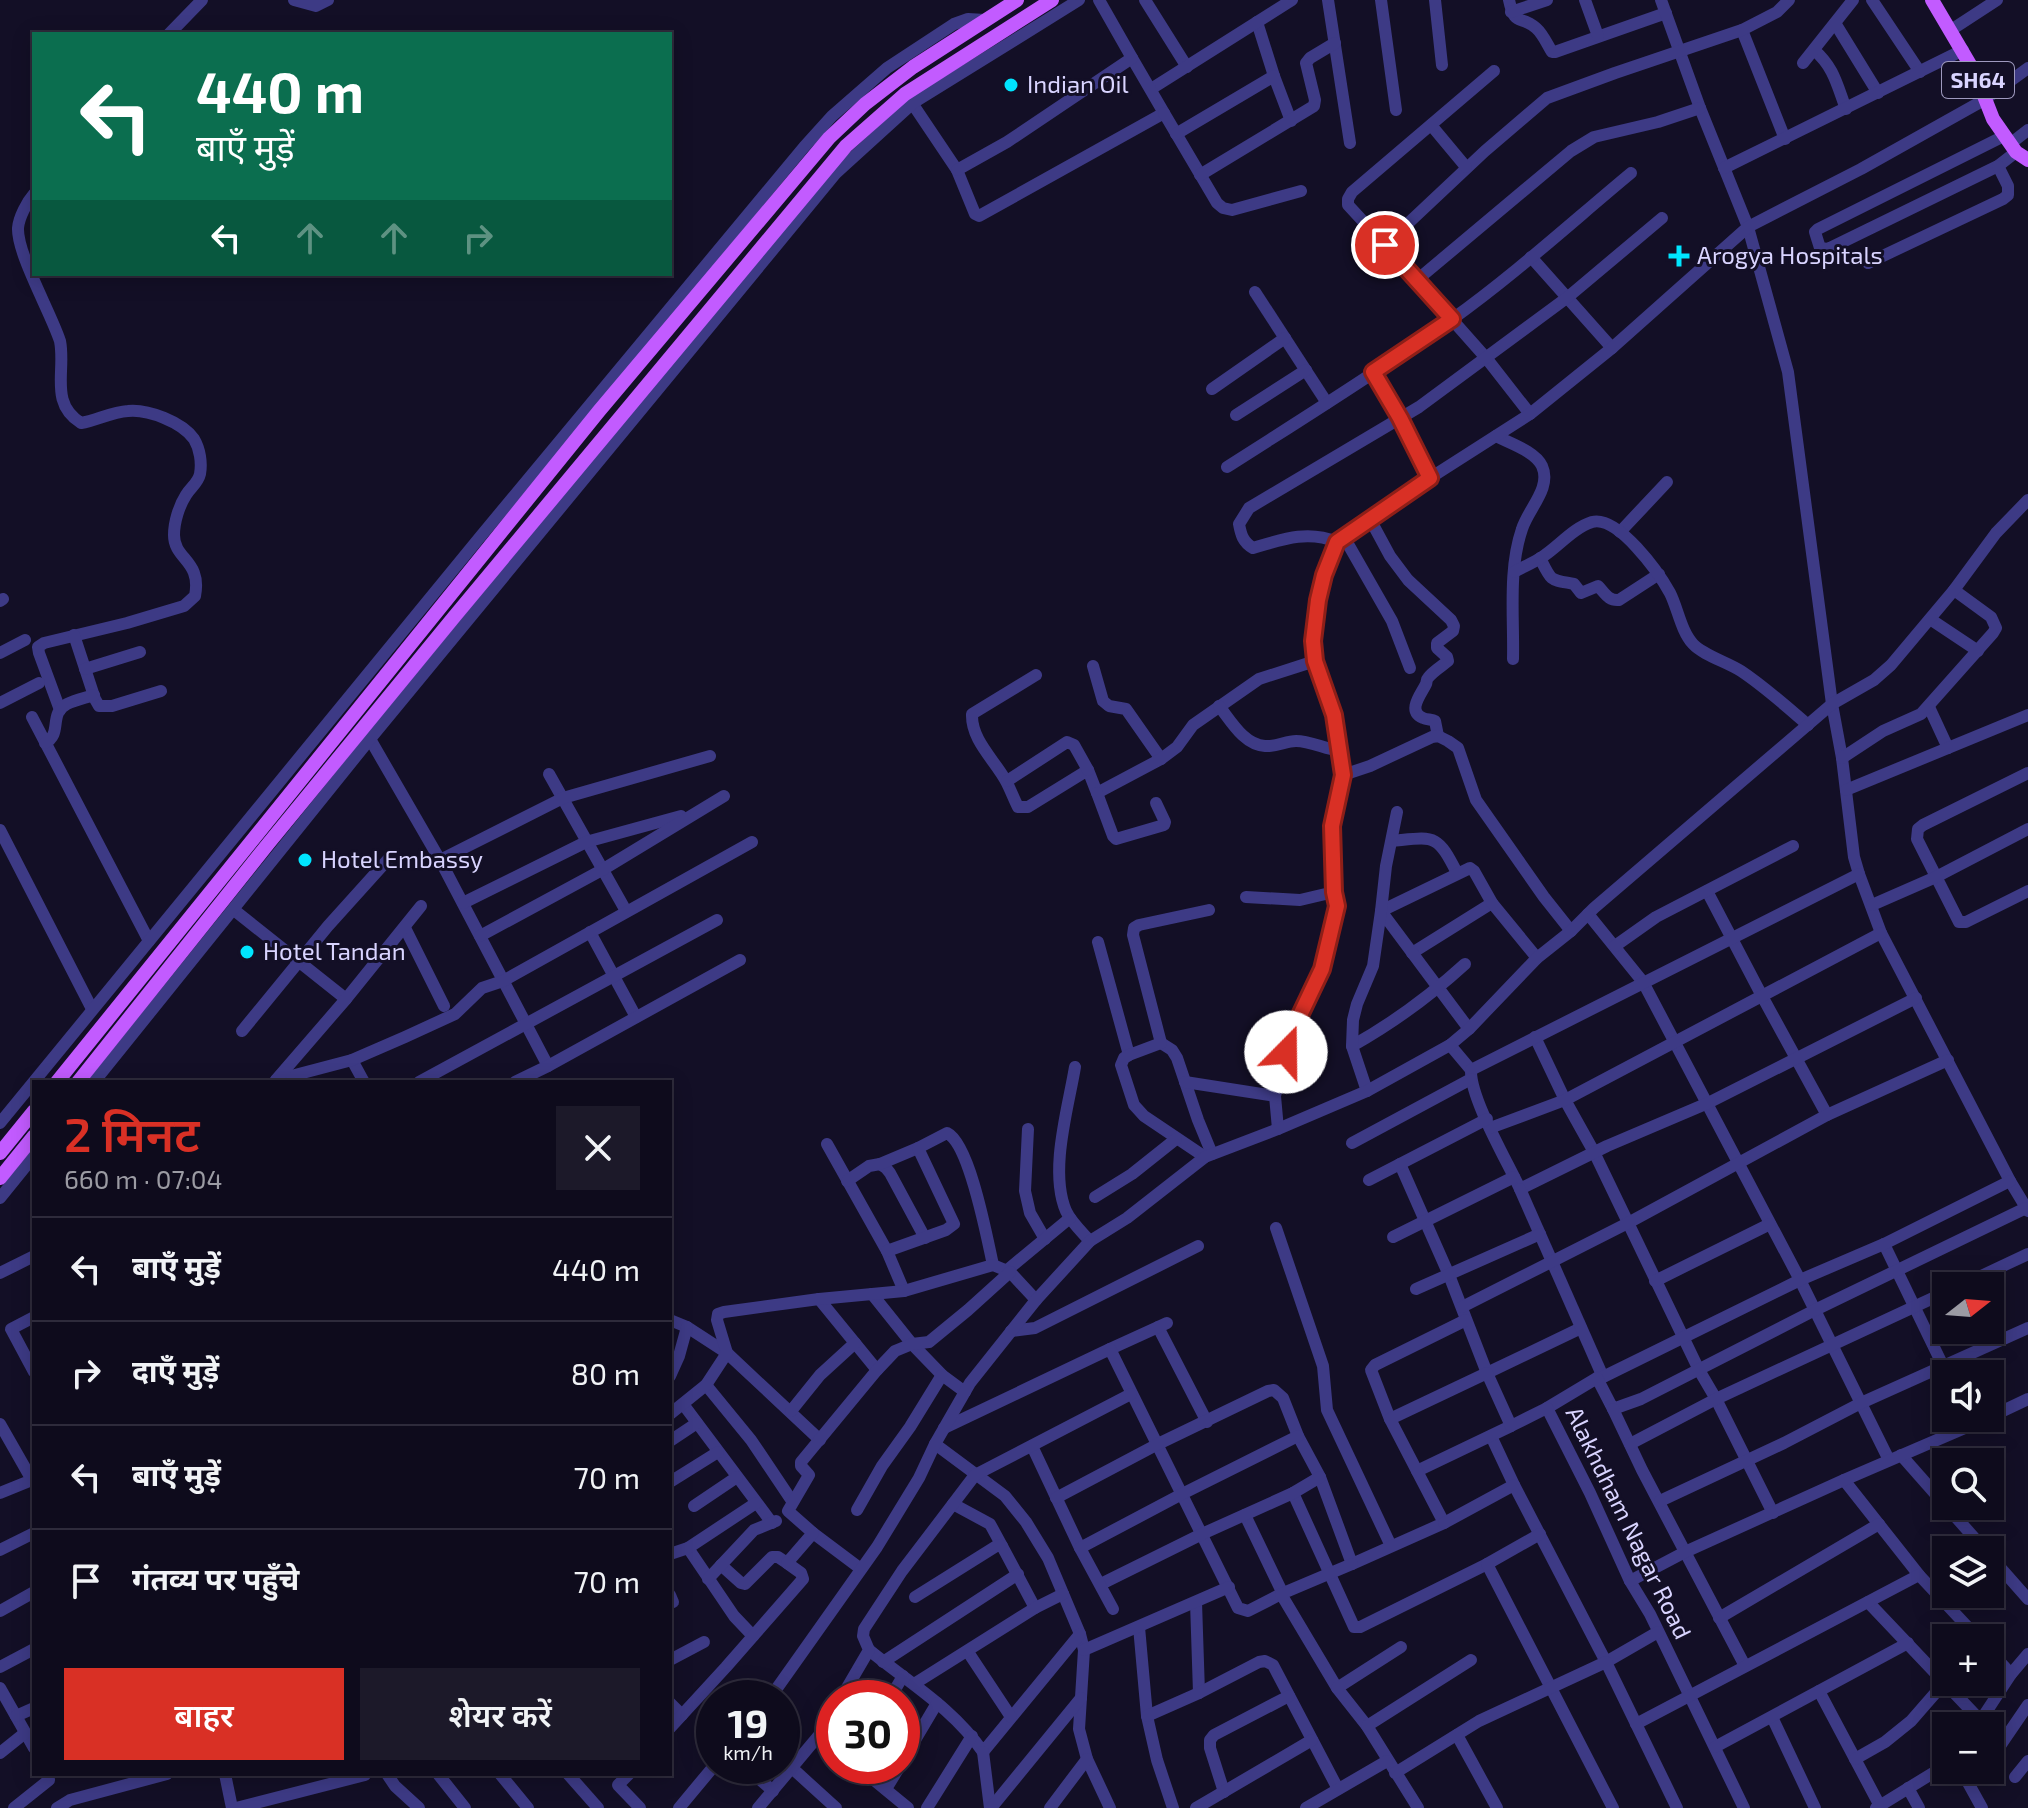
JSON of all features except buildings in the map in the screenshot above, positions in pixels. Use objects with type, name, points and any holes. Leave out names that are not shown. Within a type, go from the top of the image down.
[{"type":"main road","points":[[59,1080],[589,424],[829,138],[877,94],[913,67],[1017,0]]},
{"type":"main road","points":[[80,1080],[268,844],[846,146],[1052,0]]},
{"type":"main road","name":"SH64","points":[[1932,0],[1975,73],[1984,100],[2018,153]]},
{"type":"main road","points":[[0,1153],[32,1113]]},
{"type":"main road","points":[[0,1178],[32,1138]]},
{"type":"street","points":[[171,32],[202,0]]},
{"type":"street","points":[[294,0],[316,6],[328,0]]},
{"type":"street","points":[[96,1080],[370,739],[836,173],[909,99],[1079,0]]},
{"type":"street","points":[[1099,0],[1217,203],[1232,210],[1301,191]]},
{"type":"street","points":[[1145,0],[1187,67]]},
{"type":"street","points":[[1151,89],[1292,0]]},
{"type":"street","points":[[1328,0],[1350,143]]},
{"type":"street","points":[[1381,0],[1396,110]]},
{"type":"street","points":[[1435,0],[1442,65]]},
{"type":"street","points":[[1547,0],[1510,6],[1516,19],[1534,26],[1552,52],[1598,36],[1665,4],[1679,52],[1748,227],[1788,372],[1832,704],[1859,874],[1881,933],[2027,1210],[1815,1310],[1641,1399],[1613,1409]]},
{"type":"street","points":[[1585,0],[1598,36]]},
{"type":"street","points":[[1385,245],[1466,167],[1547,98],[1742,30],[1777,12],[1789,0]]},
{"type":"street","points":[[1803,63],[1853,0]]},
{"type":"street","points":[[1872,0],[1920,72]]},
{"type":"street","points":[[1951,30],[1991,2]]},
{"type":"street","points":[[35,1080],[718,249],[832,116],[887,68],[954,24],[968,19],[985,20]]},
{"type":"street","points":[[1257,22],[1291,121]]},
{"type":"street","points":[[1835,23],[1878,93]]},
{"type":"street","points":[[1742,30],[1785,139]]},
{"type":"street","points":[[1200,175],[1315,104],[1306,63],[1335,43]]},
{"type":"street","points":[[1814,50],[1832,70],[1846,109]]},
{"type":"street","points":[[1724,168],[1963,50]]},
{"type":"street","points":[[957,170],[1007,142],[1132,58]]},
{"type":"street","points":[[1278,1129],[1275,1096],[1286,1052],[1322,969],[1337,906],[1332,826],[1343,775],[1334,715],[1315,661],[1313,641],[1324,575],[1341,540],[1530,414],[1612,348],[1748,227],[1861,169],[1984,100],[2028,68]]},
{"type":"street","points":[[1494,71],[1352,192],[1348,205],[1487,359],[1530,414]]},
{"type":"street","points":[[1176,134],[1274,76]]},
{"type":"street","points":[[909,99],[957,170],[975,214],[979,216],[1164,113]]},
{"type":"street","points":[[1417,280],[1571,151],[1594,137],[1658,122],[1700,108]]},
{"type":"street","points":[[1431,125],[1466,167]]},
{"type":"street","points":[[2018,153],[1818,229],[1815,237],[1820,248],[1828,249],[1998,166],[2018,153],[2028,130]]},
{"type":"street","points":[[1868,263],[2003,199],[2008,195],[2008,186],[1998,166]]},
{"type":"street","points":[[1227,467],[1452,319],[1631,173]]},
{"type":"street","points":[[32,198],[20,220],[18,234],[32,275]]},
{"type":"street","points":[[1410,668],[1392,621],[1341,540],[1321,535],[1296,537],[1253,548],[1246,544],[1239,524],[1249,508],[1419,407],[1487,359],[1568,297],[1662,218]]},
{"type":"street","points":[[1531,257],[1612,348]]},
{"type":"street","points":[[32,276],[60,341],[61,393],[72,417],[81,423],[125,411],[163,417],[194,439],[201,458],[201,472],[177,516],[174,537],[177,548],[193,568],[197,581],[195,596],[184,606],[38,647],[60,710]]},
{"type":"street","points":[[1255,292],[1327,403]]},
{"type":"street","points":[[1212,389],[1285,338]]},
{"type":"street","points":[[1236,415],[1306,370]]},
{"type":"street","points":[[1373,372],[1430,478]]},
{"type":"street","points":[[1496,436],[1532,454],[1542,466],[1543,489],[1524,523],[1516,547],[1513,659]]},
{"type":"street","points":[[1620,532],[1667,482]]},
{"type":"street","points":[[783,1680],[861,1569],[919,1478],[965,1392],[1036,1300],[1090,1241],[1127,1218],[1209,1155],[1367,1091],[1450,1045],[1537,958],[1588,914],[1832,704],[1874,680],[1891,665],[1954,590],[1996,533],[2028,500]]},
{"type":"street","points":[[1370,519],[1390,556],[1408,580],[1454,626],[1453,631],[1437,643],[1437,648],[1448,661],[1427,678],[1415,703],[1420,715],[1435,721],[1438,736]]},
{"type":"street","points":[[1514,572],[1540,558],[1581,528],[1593,522],[1609,524],[1637,548],[1659,574],[1692,643],[1750,678],[1808,725]]},
{"type":"street","points":[[1540,558],[1549,576],[1558,583],[1574,584],[1581,593],[1598,586],[1613,600],[1619,600],[1659,574]]},
{"type":"street","points":[[1842,758],[1883,731],[1921,714],[1993,633],[1995,625],[1991,617],[1954,590]]},
{"type":"street","points":[[1930,619],[1978,651]]},
{"type":"street","points":[[74,635],[99,706],[161,691]]},
{"type":"street","points":[[0,653],[25,640]]},
{"type":"street","points":[[85,669],[140,652]]},
{"type":"street","points":[[1097,793],[1161,759],[1177,747],[1193,725],[1259,679],[1315,661]]},
{"type":"street","points":[[1093,666],[1103,701],[1129,713],[1161,759]]},
{"type":"street","points":[[1036,675],[972,714],[982,746],[1007,781],[1018,807],[1022,808],[1088,770]]},
{"type":"street","points":[[0,703],[39,683]]},
{"type":"street","points":[[45,743],[55,735],[54,724],[60,710],[67,704],[94,695]]},
{"type":"street","points":[[1219,706],[1252,743],[1264,747],[1297,741],[1340,751]]},
{"type":"street","points":[[1929,707],[1948,748]]},
{"type":"street","points":[[1846,790],[2028,715]]},
{"type":"street","points":[[32,717],[149,941]]},
{"type":"street","points":[[1343,775],[1432,737],[1438,736],[1458,748],[1476,800],[1571,931]]},
{"type":"street","points":[[370,739],[440,860],[548,1066]]},
{"type":"street","points":[[1007,781],[1067,742],[1074,745],[1088,770],[1116,839],[1164,825],[1156,803]]},
{"type":"street","points":[[440,860],[563,798],[710,756]]},
{"type":"street","points":[[2028,773],[1923,825],[1918,829],[1917,839],[1959,922],[1966,922],[2028,891]]},
{"type":"street","points":[[549,774],[626,911]]},
{"type":"street","points":[[480,936],[602,870],[724,796]]},
{"type":"street","points":[[463,903],[586,842],[695,812]]},
{"type":"street","points":[[1367,1091],[1352,1046],[1353,1020],[1373,966],[1386,866],[1397,812]]},
{"type":"street","points":[[1872,905],[1936,877],[2028,829]]},
{"type":"street","points":[[0,830],[92,1009]]},
{"type":"street","points":[[1392,841],[1430,838],[1446,852],[1457,873]]},
{"type":"street","points":[[278,1080],[352,1060],[455,1014],[482,988],[503,981],[752,842]]},
{"type":"street","points":[[1615,946],[1656,917],[1793,846]]},
{"type":"street","points":[[242,1031],[328,926],[392,855]]},
{"type":"street","points":[[1381,911],[1470,868],[1492,903],[1537,958]]},
{"type":"street","points":[[1352,1143],[1535,1037],[1859,874]]},
{"type":"street","points":[[1707,891],[1827,1115]]},
{"type":"street","points":[[1246,897],[1300,900],[1334,892]]},
{"type":"street","points":[[1412,953],[1492,903]]},
{"type":"street","points":[[275,1080],[421,906]]},
{"type":"street","points":[[234,910],[346,999]]},
{"type":"street","points":[[1209,910],[1139,925],[1134,928],[1133,935],[1161,1043],[1172,1050],[1177,1058],[1209,1155]]},
{"type":"street","points":[[1381,911],[1469,1029]]},
{"type":"street","points":[[1588,914],[1643,982],[1861,1403],[1895,1457],[1932,1493]]},
{"type":"street","points":[[423,1080],[717,920]]},
{"type":"street","points":[[405,928],[444,1006]]},
{"type":"street","points":[[590,932],[636,1017]]},
{"type":"street","points":[[1369,1180],[1488,1124],[1565,1100],[1881,933]]},
{"type":"street","points":[[1098,942],[1129,1055]]},
{"type":"street","points":[[519,1080],[740,960]]},
{"type":"street","points":[[1352,1046],[1438,988],[1465,964]]},
{"type":"street","points":[[1520,1189],[1594,1152],[1708,1103],[1916,998]]},
{"type":"street","points":[[1535,1037],[1682,1337],[1773,1513]]},
{"type":"street","points":[[1161,1043],[1124,1058],[1121,1065],[1134,1105],[1176,1139],[1209,1155]]},
{"type":"street","points":[[1450,1045],[1471,1074],[1488,1124],[1552,1261],[1613,1409],[1745,1666]]},
{"type":"street","points":[[352,1060],[363,1080]]},
{"type":"street","points":[[1444,1523],[1390,1419],[1371,1370],[1375,1365],[1552,1261],[1827,1115],[1948,1060]]},
{"type":"street","points":[[1075,1067],[1059,1159],[1060,1194],[1070,1218],[1090,1241]]},
{"type":"street","points":[[1185,1082],[1275,1096]]},
{"type":"street","points":[[0,1123],[32,1083]]},
{"type":"street","points":[[1028,1129],[1025,1191],[1030,1213],[1045,1239]]},
{"type":"street","points":[[847,1181],[869,1166],[918,1148],[939,1136],[952,1134],[963,1151],[971,1175],[993,1265]]},
{"type":"street","points":[[1095,1197],[1132,1174],[1176,1139]]},
{"type":"street","points":[[827,1144],[887,1251],[904,1291]]},
{"type":"street","points":[[887,1251],[946,1230],[954,1224],[918,1148]]},
{"type":"street","points":[[0,1198],[32,1158]]},
{"type":"street","points":[[880,1164],[890,1173],[925,1238]]},
{"type":"street","points":[[1400,1164],[1427,1221],[1511,1426]]},
{"type":"street","points":[[1393,1237],[1514,1177]]},
{"type":"street","points":[[1547,1408],[1682,1337],[1800,1280],[1884,1244],[2010,1181]]},
{"type":"street","points":[[708,1579],[754,1530],[772,1523],[790,1506],[809,1475],[801,1462],[895,1351],[912,1344],[929,1342],[1070,1218]]},
{"type":"street","points":[[1655,1281],[1770,1224]]},
{"type":"street","points":[[1276,1228],[1323,1366],[1327,1410],[1391,1546]]},
{"type":"street","points":[[1416,1289],[1540,1234]]},
{"type":"street","points":[[1884,1244],[1940,1360]]},
{"type":"street","points":[[1011,1331],[1035,1328],[1198,1246]]},
{"type":"street","points":[[1990,1272],[2028,1254]]},
{"type":"street","points":[[0,1273],[32,1257]]},
{"type":"street","points":[[727,1353],[717,1320],[718,1314],[724,1312],[904,1291],[993,1265],[1008,1272],[1036,1300]]},
{"type":"street","points":[[872,1294],[912,1344],[942,1375],[965,1392]]},
{"type":"street","points":[[819,1299],[877,1370]]},
{"type":"street","points":[[1630,1444],[1716,1399],[1932,1299]]},
{"type":"street","points":[[32,1318],[5,1332],[32,1367]]},
{"type":"street","points":[[672,1321],[727,1353],[820,1440]]},
{"type":"street","points":[[944,1428],[1162,1325],[1207,1422]]},
{"type":"street","points":[[672,1372],[687,1327]]},
{"type":"street","points":[[1390,1419],[1581,1328]]},
{"type":"street","points":[[1965,1360],[2028,1328]]},
{"type":"street","points":[[791,1411],[820,1375],[855,1343]]},
{"type":"street","points":[[1110,1349],[1238,1608],[1244,1611],[1444,1523],[1514,1485]]},
{"type":"street","points":[[672,1412],[706,1385],[727,1353]]},
{"type":"street","points":[[857,1510],[942,1375]]},
{"type":"street","points":[[1660,1501],[1861,1403],[1932,1375]]},
{"type":"street","points":[[706,1385],[751,1440],[790,1506],[813,1533],[861,1569]]},
{"type":"street","points":[[1056,1498],[1158,1444],[1274,1390],[1283,1398],[1298,1436],[1320,1477],[1352,1564]]},
{"type":"street","points":[[908,1680],[869,1650],[863,1636],[864,1629],[902,1571],[975,1475],[1131,1394]]},
{"type":"street","points":[[683,1404],[772,1523]]},
{"type":"street","points":[[2004,1412],[2026,1404]]},
{"type":"street","name":"Alakhdham Nagar Road","points":[[1417,1471],[1547,1408],[1744,1808]]},
{"type":"street","points":[[672,1440],[697,1423]]},
{"type":"street","points":[[0,1424],[32,1479]]},
{"type":"street","points":[[1630,1581],[1685,1552],[1948,1432]]},
{"type":"street","points":[[1080,1548],[1298,1436]]},
{"type":"street","points":[[1491,1436],[1677,1808]]},
{"type":"street","points":[[935,1444],[1005,1496],[1026,1522],[1048,1558],[1084,1650],[1079,1729],[1087,1759],[1110,1808]]},
{"type":"street","points":[[1032,1446],[1080,1548],[1113,1609]]},
{"type":"street","points":[[672,1481],[718,1452]]},
{"type":"street","points":[[694,1506],[737,1477]]},
{"type":"street","points":[[1101,1584],[1293,1493],[1320,1477]]},
{"type":"street","points":[[1844,1480],[1919,1575],[1965,1624]]},
{"type":"street","points":[[0,1493],[32,1481]]},
{"type":"street","points":[[1293,1493],[1354,1627],[1360,1627],[1487,1564],[1540,1534]]},
{"type":"street","points":[[672,1553],[688,1548],[756,1503]]},
{"type":"street","points":[[953,1504],[990,1524],[1035,1608]]},
{"type":"street","points":[[1245,1515],[1282,1594],[1337,1688],[1367,1726],[1418,1808]]},
{"type":"street","points":[[1958,1520],[1973,1536]]},
{"type":"street","points":[[1719,1618],[1879,1524]]},
{"type":"street","points":[[787,1563],[813,1533]]},
{"type":"street","points":[[0,1550],[32,1534]]},
{"type":"street","points":[[915,1597],[994,1546],[1002,1546]]},
{"type":"street","points":[[688,1548],[734,1616],[753,1636]]},
{"type":"street","points":[[672,1726],[803,1579],[801,1573],[778,1557],[772,1557],[745,1584],[721,1565]]},
{"type":"street","points":[[1487,1564],[1613,1808]]},
{"type":"street","points":[[2004,1572],[2028,1599]]},
{"type":"street","points":[[883,1662],[1018,1574]]},
{"type":"street","points":[[1636,1724],[1919,1575]]},
{"type":"street","points":[[2014,1583],[2028,1576]]},
{"type":"street","points":[[1084,1650],[1229,1587]]},
{"type":"street","points":[[0,1611],[32,1593]]},
{"type":"street","points":[[920,1680],[1035,1608],[1063,1594]]},
{"type":"street","points":[[1196,1602],[1199,1693]]},
{"type":"street","points":[[1868,1602],[1932,1668]]},
{"type":"street","points":[[1139,1627],[1147,1716],[1173,1808]]},
{"type":"street","points":[[1395,1773],[1457,1735],[1606,1662],[1658,1632]]},
{"type":"street","points":[[983,1752],[1080,1634]]},
{"type":"street","points":[[672,1659],[704,1642]]},
{"type":"street","points":[[1715,1747],[1908,1643]]},
{"type":"street","points":[[1337,1688],[1401,1647]]},
{"type":"street","points":[[0,1667],[32,1650]]},
{"type":"street","points":[[852,1680],[869,1650]]},
{"type":"street","points":[[968,1652],[1011,1717]]},
{"type":"street","points":[[1985,1712],[2028,1654]]},
{"type":"street","points":[[1367,1726],[1471,1660]]},
{"type":"street","points":[[1147,1716],[1265,1661],[1273,1665],[1338,1789]]},
{"type":"street","points":[[2004,1666],[2011,1674]]},
{"type":"street","points":[[901,1680],[903,1676]]},
{"type":"street","points":[[0,1688],[32,1745]]},
{"type":"street","points":[[920,1689],[972,1736],[983,1752],[993,1807]]},
{"type":"street","points":[[1819,1691],[1878,1807],[1932,1773]]},
{"type":"street","points":[[1224,1792],[1210,1740],[1214,1735],[1289,1696]]},
{"type":"street","points":[[1855,1759],[1885,1742],[1911,1721],[1933,1696]]},
{"type":"street","points":[[1956,1696],[1969,1712]]},
{"type":"street","points":[[993,1807],[1081,1698]]},
{"type":"street","points":[[920,1732],[937,1703]]},
{"type":"street","points":[[672,1705],[682,1715]]},
{"type":"street","points":[[2004,1740],[2028,1705]]},
{"type":"street","points":[[16,1716],[32,1709]]},
{"type":"street","points":[[1772,1717],[1815,1808]]},
{"type":"street","points":[[0,1753],[25,1733]]},
{"type":"street","points":[[1457,1735],[1497,1808]]},
{"type":"street","points":[[927,1808],[972,1736]]},
{"type":"street","points":[[800,1758],[816,1739]]},
{"type":"street","points":[[1196,1808],[1312,1740]]},
{"type":"street","points":[[1050,1808],[1087,1759]]},
{"type":"street","points":[[1306,1808],[1387,1761]]},
{"type":"street","points":[[2015,1777],[2028,1761]]},
{"type":"street","points":[[800,1775],[836,1808]]},
{"type":"street","points":[[14,1808],[49,1780],[48,1776]]},
{"type":"street","points":[[57,1808],[70,1800],[160,1776]]},
{"type":"street","points":[[226,1776],[234,1808],[361,1776]]},
{"type":"street","points":[[388,1776],[419,1808]]},
{"type":"street","points":[[440,1776],[465,1808]]},
{"type":"street","points":[[502,1776],[528,1808]]},
{"type":"street","points":[[570,1776],[598,1808]]},
{"type":"street","points":[[610,1776],[640,1808]]},
{"type":"street","points":[[618,1785],[627,1776]]},
{"type":"street","points":[[679,1808],[699,1784]]},
{"type":"street","points":[[765,1784],[773,1791]]},
{"type":"street","points":[[758,1808],[779,1784]]},
{"type":"street","points":[[880,1784],[908,1808]]},
{"type":"street","points":[[886,1789],[889,1784]]},
{"type":"street","points":[[1969,1784],[1982,1808]]},
{"type":"street","points":[[1908,1788],[1919,1808]]},
{"type":"place","name":"Indian Oil","points":[[1011,85]]},
{"type":"place","name":"Arogya Hospitals","points":[[1679,256]]},
{"type":"place","name":"Hotel Embassy","points":[[305,860]]},
{"type":"place","name":"Hotel Tandan","points":[[247,952]]},
{"type":"route","points":[[1286,1052],[1322,969],[1337,906],[1332,826],[1343,775],[1334,715],[1315,661],[1313,641],[1318,600],[1337,542],[1430,478],[1373,372],[1452,319],[1385,245]]}]
